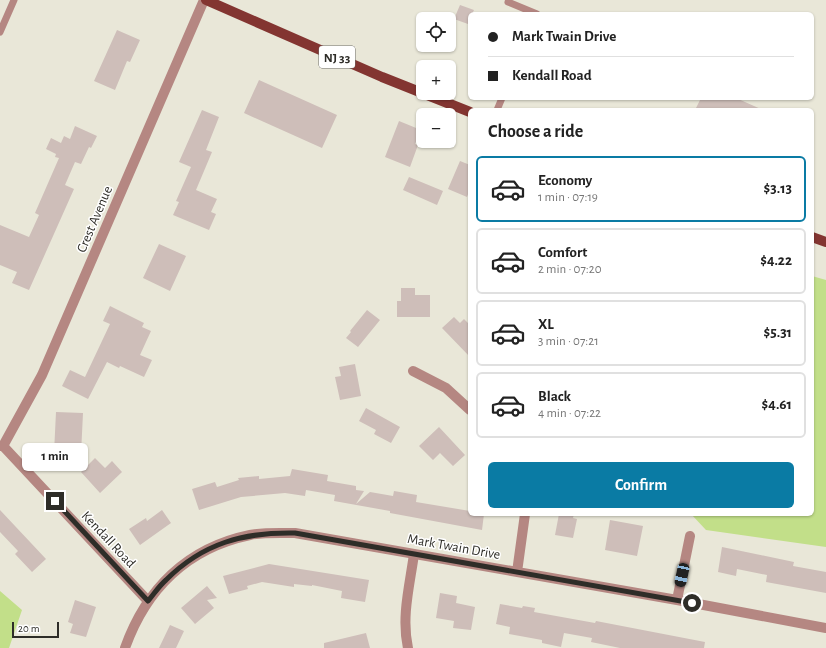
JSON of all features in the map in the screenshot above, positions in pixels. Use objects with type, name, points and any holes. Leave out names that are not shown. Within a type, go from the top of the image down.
[{"type":"main road","name":"NJ 33","points":[[205,0],[382,77],[468,111]]},
{"type":"main road","points":[[814,238],[826,242]]},
{"type":"street","name":"Crest Avenue","points":[[2,446],[42,375],[205,0]]},
{"type":"street","points":[[413,371],[446,388],[468,408]]},
{"type":"street","name":"Kendall Road","points":[[2,446],[148,601]]},
{"type":"street","points":[[517,572],[525,516]]},
{"type":"street","name":"Mark Twain Drive","points":[[125,648],[134,624],[148,601],[165,580],[184,564],[206,551],[226,542],[250,535],[273,532],[295,533],[677,600],[826,628]]},
{"type":"street","points":[[677,600],[690,536]]},
{"type":"street","points":[[408,648],[406,617],[414,554]]},
{"type":"lane","points":[[0,32],[14,0]]},
{"type":"lane","points":[[508,2],[532,12]]},
{"type":"green space","points":[[814,277],[826,280],[826,547],[706,530],[693,516],[814,516]]},
{"type":"green space","points":[[0,591],[22,610],[9,648],[0,648]]},
{"type":"building","points":[[460,5],[474,10],[473,12],[468,12],[468,24],[456,20],[456,14]]},
{"type":"building","points":[[117,30],[140,40],[130,62],[127,61],[115,90],[94,81]]},
{"type":"building","points":[[259,80],[337,115],[322,148],[244,113]]},
{"type":"building","points":[[700,100],[740,100],[758,108],[696,108]]},
{"type":"building","points":[[202,110],[219,117],[206,150],[212,152],[196,190],[217,199],[211,212],[216,214],[209,230],[173,215],[179,202],[176,201],[191,167],[179,162]]},
{"type":"building","points":[[399,121],[416,128],[415,144],[417,148],[410,167],[385,157]]},
{"type":"building","points":[[75,126],[97,136],[91,148],[89,147],[81,164],[75,162],[65,185],[74,189],[29,290],[12,283],[17,272],[0,265],[0,225],[29,237],[39,215],[35,213],[59,158],[55,157],[56,154],[46,149],[51,138],[61,143],[64,136],[70,139]]},
{"type":"building","points":[[460,161],[468,164],[467,197],[448,189]]},
{"type":"building","points":[[409,177],[443,191],[437,205],[403,190]]},
{"type":"building","points":[[159,244],[186,256],[170,291],[143,278]]},
{"type":"building","points":[[401,288],[415,288],[415,295],[430,295],[430,317],[397,317],[397,301],[401,301]]},
{"type":"building","points":[[110,306],[144,323],[142,327],[151,331],[140,355],[152,360],[144,377],[107,362],[88,399],[62,386],[70,370],[85,377],[110,324],[103,321]]},
{"type":"building","points":[[367,310],[380,320],[358,347],[346,338]]},
{"type":"building","points":[[454,317],[460,323],[464,319],[468,323],[468,355],[442,328]]},
{"type":"building","points":[[355,364],[361,396],[340,400],[335,377],[341,376],[339,367]]},
{"type":"building","points":[[366,408],[400,427],[391,443],[374,434],[376,430],[359,421]]},
{"type":"building","points":[[56,412],[83,413],[81,454],[54,453]]},
{"type":"building","points":[[439,427],[465,455],[453,466],[440,453],[433,460],[419,446]]},
{"type":"building","points":[[95,458],[105,468],[112,461],[122,472],[100,493],[81,472]]},
{"type":"building","points":[[292,469],[328,475],[327,481],[356,486],[356,490],[364,491],[356,504],[370,492],[393,496],[394,491],[417,495],[416,502],[468,511],[468,516],[484,516],[482,530],[334,501],[335,495],[306,490],[305,496],[285,493],[241,497],[199,510],[192,489],[215,482],[217,487],[239,480],[238,478],[259,476],[259,479],[290,476]]},
{"type":"building","points":[[0,510],[46,559],[32,572],[15,554],[18,551],[0,532]]},
{"type":"building","points":[[162,510],[171,523],[140,545],[129,529],[146,518],[147,521]]},
{"type":"building","points":[[559,516],[574,516],[573,518],[577,519],[573,538],[555,535]]},
{"type":"building","points":[[610,520],[643,526],[637,556],[605,550]]},
{"type":"building","points":[[722,547],[794,562],[793,566],[826,572],[826,593],[766,582],[767,575],[737,569],[736,576],[718,572]]},
{"type":"building","points":[[269,564],[369,580],[365,602],[341,598],[342,591],[312,585],[294,584],[294,587],[262,582],[247,586],[248,589],[229,594],[223,576]]},
{"type":"building","points":[[207,586],[217,598],[207,600],[214,608],[195,624],[181,608]]},
{"type":"building","points":[[440,593],[457,596],[456,603],[475,607],[471,630],[453,628],[454,621],[436,618]]},
{"type":"building","points":[[75,600],[96,607],[86,637],[70,633],[73,624],[68,622]]},
{"type":"building","points":[[500,604],[522,608],[523,606],[535,608],[534,612],[595,623],[596,621],[705,642],[704,648],[620,648],[591,642],[592,638],[564,633],[561,647],[542,643],[542,640],[509,634],[510,627],[496,624]]},
{"type":"building","points":[[170,625],[184,631],[176,648],[159,648]]},
{"type":"building","points":[[366,633],[370,648],[324,648],[324,643]]},
{"type":"route","points":[[55,501],[148,601],[165,580],[184,564],[206,551],[238,538],[273,532],[295,533],[692,603]]}]
